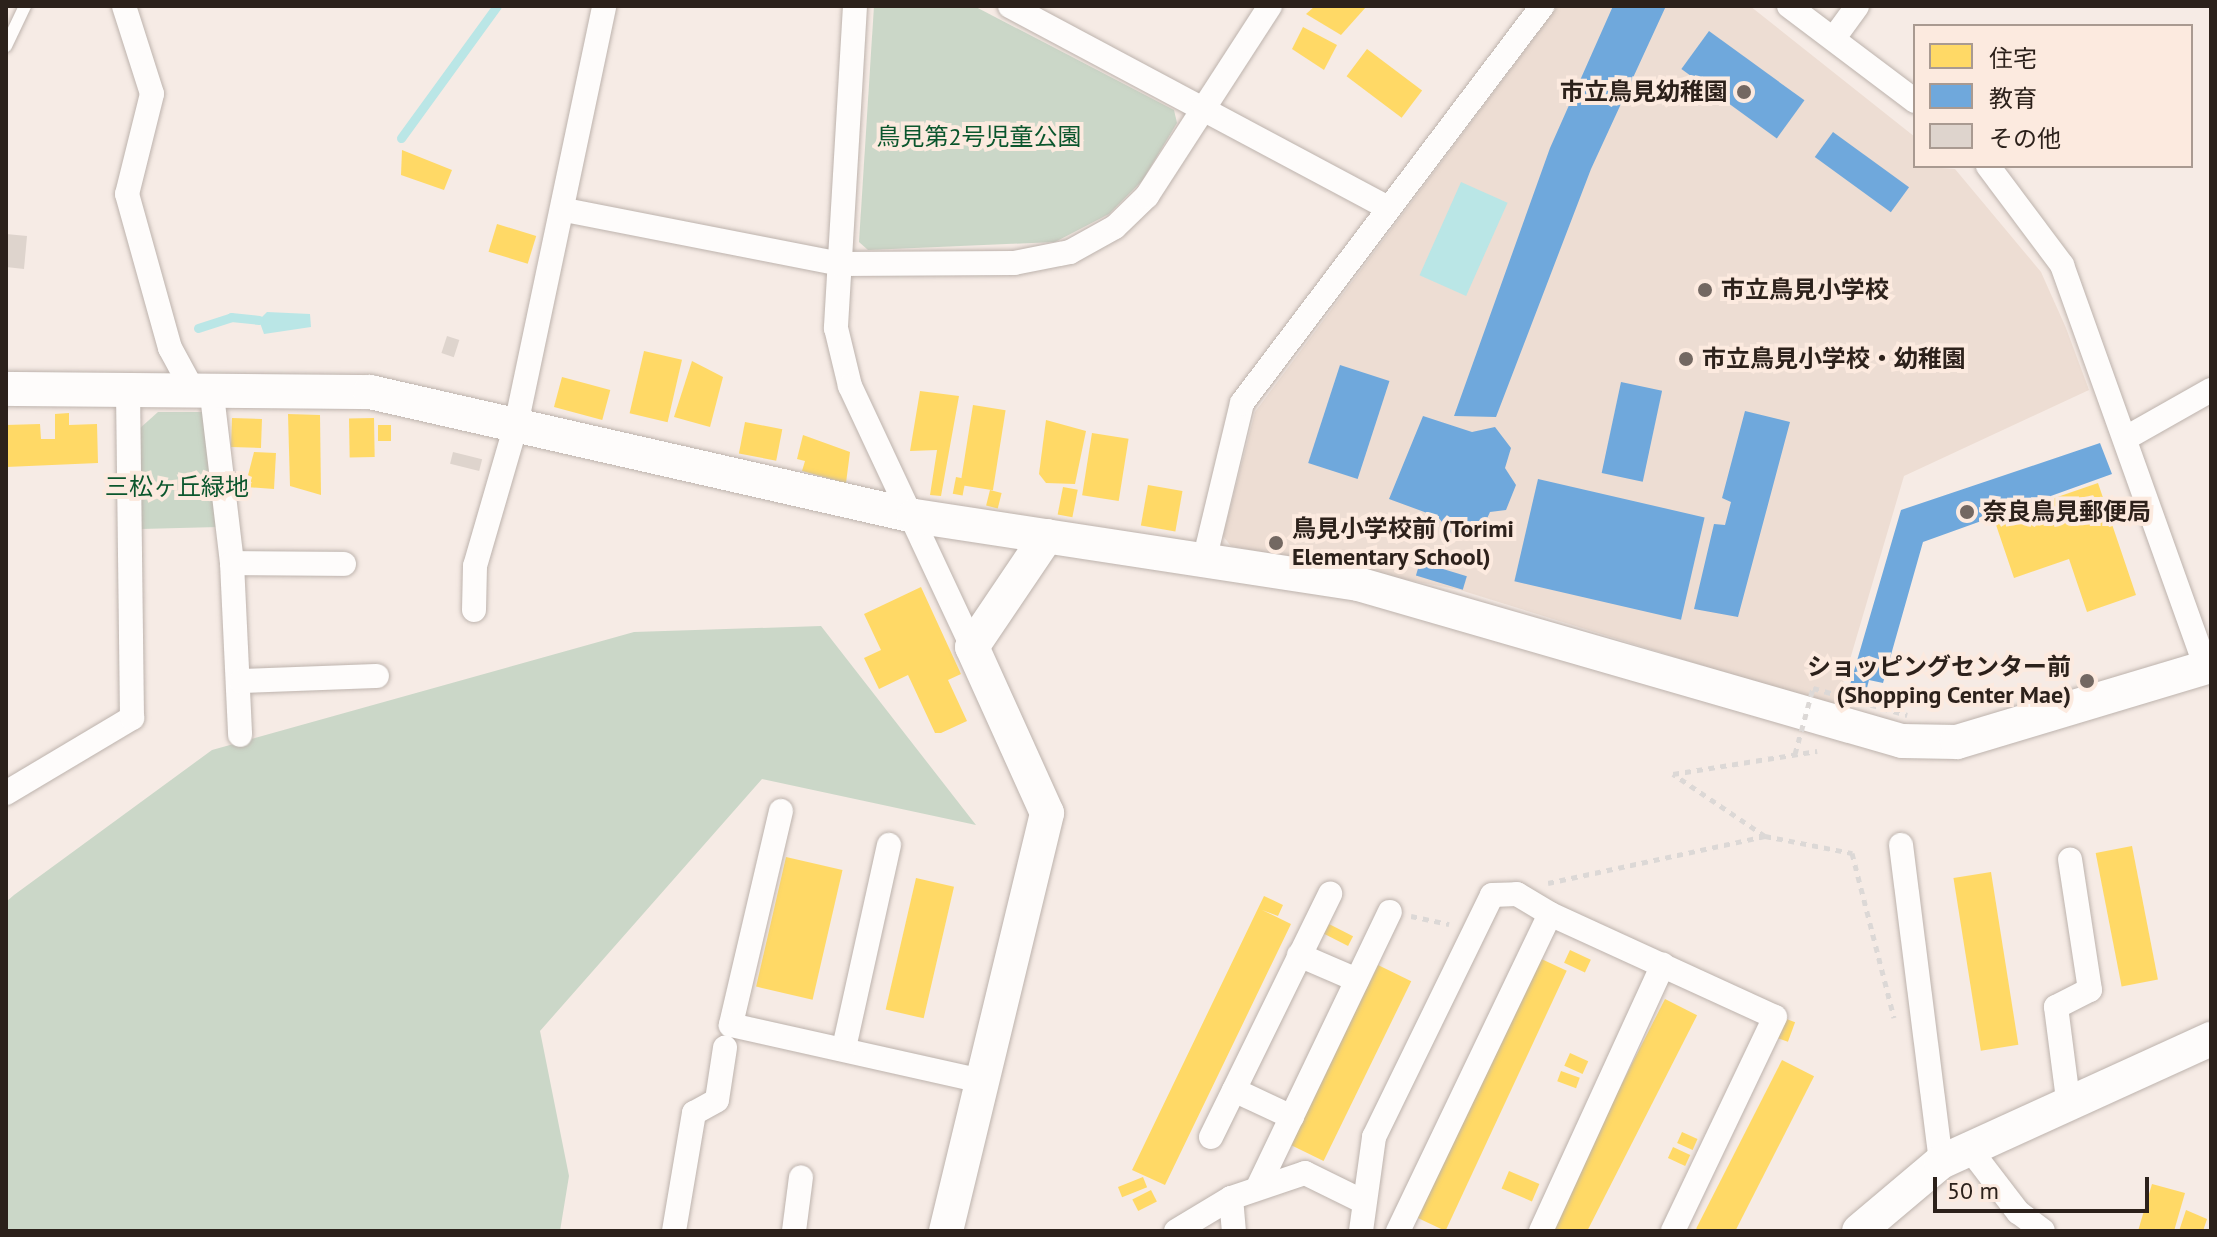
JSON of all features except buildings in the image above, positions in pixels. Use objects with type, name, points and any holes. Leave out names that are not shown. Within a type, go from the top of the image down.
[{"type":"street","points":[[124,6],[152,94],[127,194],[170,348],[203,394],[232,563],[241,681],[240,735]]},
{"type":"street","points":[[474,610],[475,566],[516,425],[565,210],[604,6]]},
{"type":"street","points":[[855,6],[836,328],[850,386],[914,516],[1047,813],[986,1082],[946,1231]]},
{"type":"street","points":[[1010,6],[1388,208]]},
{"type":"street","points":[[565,210],[841,264],[1014,263],[1070,252],[1115,227],[1147,196],[1270,6]]},
{"type":"street","points":[[1205,557],[1242,403],[1542,6]]},
{"type":"street","points":[[1789,6],[1913,99]]},
{"type":"street","points":[[1834,38],[1857,6]]},
{"type":"street","points":[[6,389],[128,395],[370,392],[914,516],[1205,557],[1466,610],[1902,741],[1957,742],[2209,672],[2062,265],[1989,168]]},
{"type":"street","points":[[2126,438],[2211,390]]},
{"type":"street","points":[[6,793],[132,718],[128,395]]},
{"type":"street","points":[[972,647],[1047,536]]},
{"type":"street","points":[[232,563],[344,564]]},
{"type":"street","points":[[241,681],[377,676]]},
{"type":"street","points":[[781,811],[731,1025],[986,1082]]},
{"type":"street","points":[[844,1048],[889,845]]},
{"type":"street","points":[[1901,845],[1955,1155],[2043,1231]]},
{"type":"street","points":[[2069,1107],[2056,1007],[2090,990],[2070,860]]},
{"type":"street","points":[[1211,1137],[1330,894]]},
{"type":"street","points":[[1361,1231],[1362,1201],[1374,1137],[1492,895],[1517,894],[1550,914],[1775,1017],[1673,1231]]},
{"type":"street","points":[[1258,1187],[1390,912]]},
{"type":"street","points":[[1398,1231],[1550,914]]},
{"type":"street","points":[[1299,955],[1357,980]]},
{"type":"street","points":[[1541,1231],[1663,965]]},
{"type":"street","points":[[1859,1231],[1955,1155],[2069,1107],[2211,1039]]},
{"type":"street","points":[[674,1231],[694,1113],[717,1100],[725,1048]]},
{"type":"street","points":[[1234,1090],[1292,1117]]},
{"type":"street","points":[[1176,1231],[1231,1198],[1305,1173],[1362,1201]]},
{"type":"street","points":[[794,1231],[801,1177]]},
{"type":"street","points":[[1231,1198],[1234,1231]]},
{"type":"lane","points":[[6,46],[25,6]]},
{"type":"path","points":[[1795,754],[1813,688],[1907,715]]},
{"type":"path","points":[[1826,750],[1673,774],[1765,836],[1852,853],[1895,1023]]},
{"type":"path","points":[[1492,895],[1765,836]]},
{"type":"shaded area","name":"市立鳥見小学校・幼稚園","points":[[1558,6],[1750,6],[1913,135],[1913,168],[1955,169],[2041,272],[2089,390],[1904,476],[1836,707],[1460,590],[1231,546],[1223,536],[1255,412]]},
{"type":"green space","name":"鳥見第2号児童公園","points":[[874,6],[974,6],[1174,110],[1177,123],[1142,181],[1109,214],[1055,242],[868,250],[859,242]]},
{"type":"green space","name":"三松ヶ丘緑地","points":[[158,412],[206,412],[218,527],[141,529],[139,429]]},
{"type":"green space","points":[[821,626],[976,825],[762,779],[540,1031],[569,1176],[560,1231],[6,1231],[6,902],[14,895],[212,750],[634,632]]},
{"type":"water","points":[[1461,182],[1508,203],[1466,296],[1420,275]]},
{"type":"water","points":[[267,312],[310,314],[311,327],[264,334],[259,320]]},
{"type":"waterway","points":[[401,138],[497,6]]},
{"type":"waterway","points":[[198,328],[231,317],[259,320]]},
{"type":"place","name":"市立鳥見幼稚園","points":[[1744,92]]},
{"type":"place","name":"市立鳥見小学校","points":[[1705,290]]},
{"type":"place","name":"市立鳥見小学校・幼稚園","points":[[1686,359]]},
{"type":"place","name":"奈良鳥見郵便局","points":[[1967,512]]},
{"type":"place","name":"鳥見小学校前 (Torimi Elementary School)","points":[[1276,543]]},
{"type":"place","name":"ショッピングセンター前 (Shopping Center Mae)","points":[[2087,681]]}]
